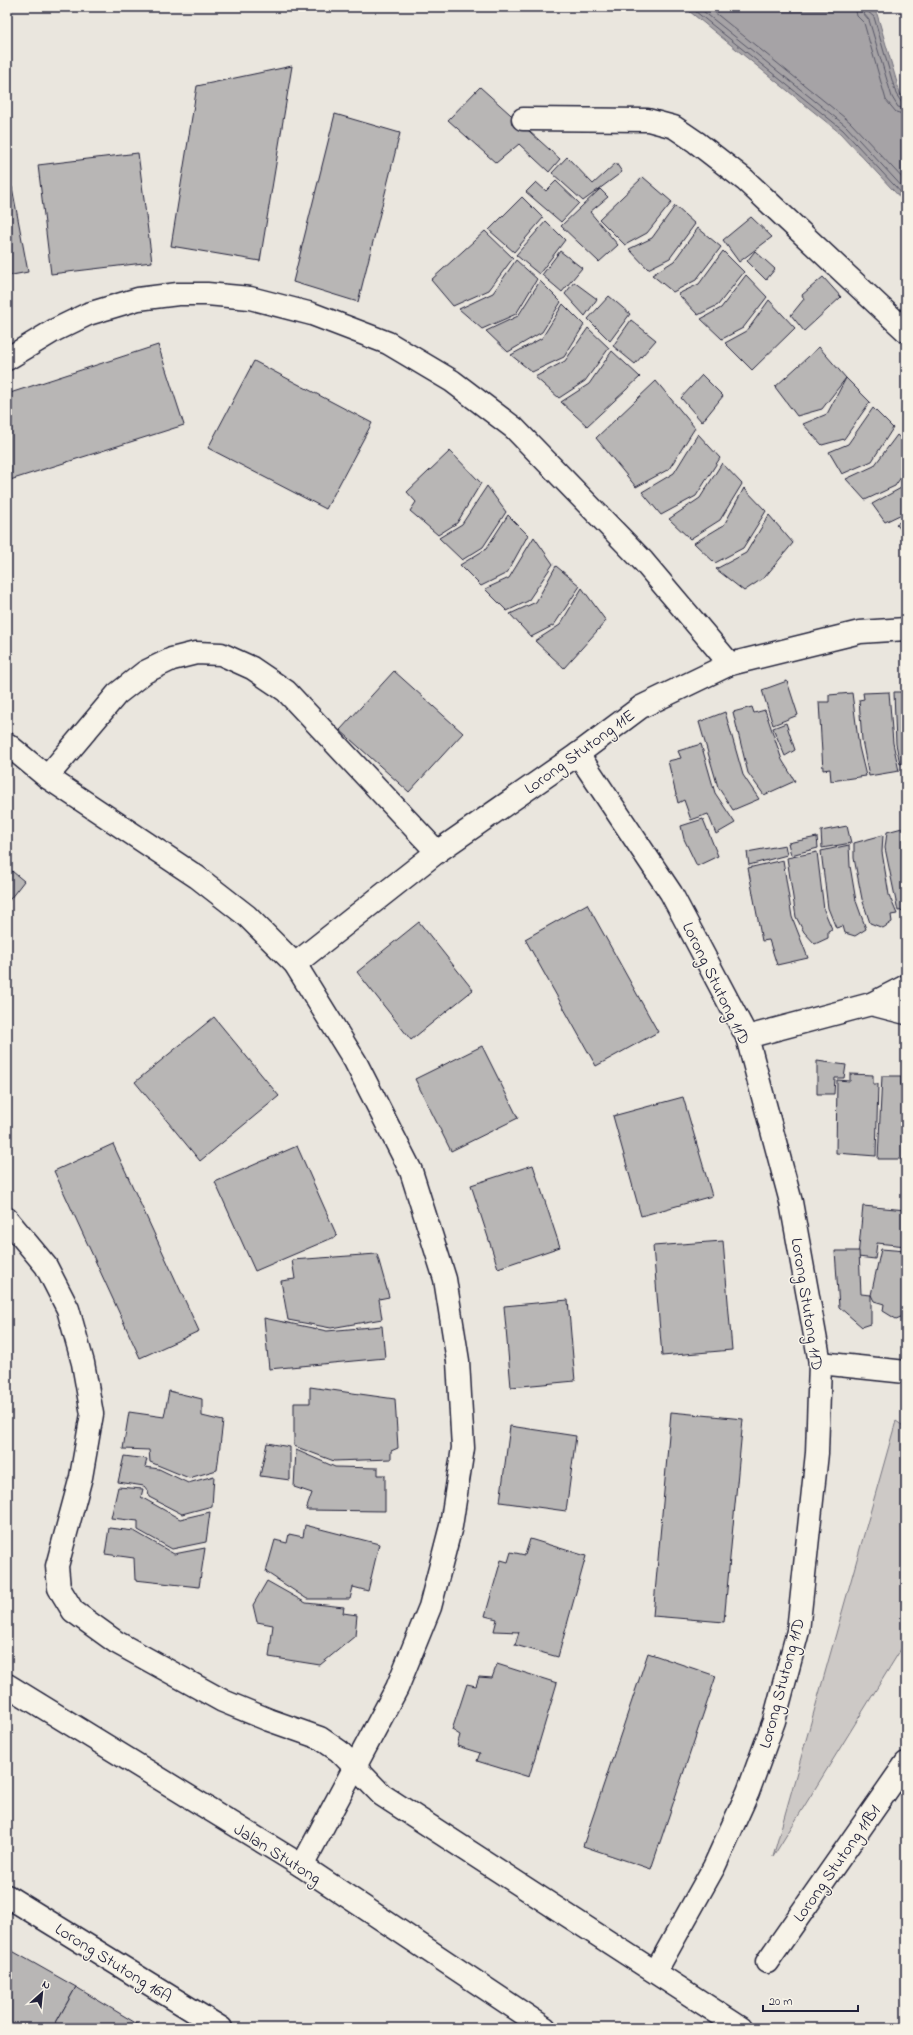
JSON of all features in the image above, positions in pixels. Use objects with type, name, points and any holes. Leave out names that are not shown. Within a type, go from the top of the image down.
[{"type":"street","points":[[523,119],[648,120],[674,127],[745,180],[906,331]]},
{"type":"street","points":[[7,359],[55,330],[88,314],[138,299],[178,294],[207,294],[250,298],[312,314],[388,343],[452,381],[514,428],[643,561],[730,664]]},
{"type":"street","name":"Lorong Stutong 11E","points":[[295,964],[437,852],[578,754],[641,707],[730,664],[860,632],[906,629]]},
{"type":"street","points":[[47,777],[117,694],[144,672],[172,659],[196,653],[221,654],[252,668],[286,691],[437,852]]},
{"type":"street","points":[[7,744],[47,777],[197,877],[247,916],[295,964],[356,1061],[411,1171],[445,1279],[458,1361],[463,1448],[449,1533],[430,1607],[397,1688],[302,1866]]},
{"type":"street","name":"Lorong Stutong 11D","points":[[578,754],[671,893],[747,1037],[791,1202],[820,1363],[817,1453],[798,1630],[774,1721],[748,1792],[714,1867],[656,1971]]},
{"type":"street","points":[[747,1037],[871,1004],[906,986]]},
{"type":"street","points":[[871,1004],[906,1013]]},
{"type":"street","points":[[7,1219],[46,1266],[68,1309],[82,1363],[92,1414],[81,1477],[57,1566],[59,1588],[73,1611],[116,1642],[223,1701],[269,1720],[320,1738],[339,1751],[382,1795],[656,1971],[741,2028]]},
{"type":"street","points":[[820,1363],[906,1372]]},
{"type":"street","name":"Jalan Stutong","points":[[7,1685],[302,1866],[545,2028]]},
{"type":"street","name":"Lorong Stutong 11B1","points":[[767,1962],[906,1763]]},
{"type":"street","name":"Lorong Stutong 16A","points":[[7,1896],[221,2028]]},
{"type":"shaded area","points":[[896,1421],[906,1428],[906,1641],[773,1857]]},
{"type":"water","points":[[684,7],[868,7],[877,14],[900,93],[906,102],[906,204],[840,133]]},
{"type":"building","points":[[292,66],[260,261],[171,246],[197,86]]},
{"type":"building","points":[[480,87],[560,159],[549,172],[519,144],[496,163],[448,120]]},
{"type":"building","points":[[335,114],[400,133],[358,302],[293,282]]},
{"type":"building","points":[[138,153],[152,262],[51,274],[38,165]]},
{"type":"building","points":[[567,157],[593,184],[616,163],[622,172],[583,201],[552,173]]},
{"type":"building","points":[[643,177],[672,202],[647,233],[625,245],[599,219]]},
{"type":"building","points":[[556,181],[579,203],[561,222],[526,192],[536,182],[546,191]]},
{"type":"building","points":[[12,187],[28,272],[7,276],[7,188]]},
{"type":"building","points":[[600,189],[608,197],[590,212],[618,245],[599,262],[561,226]]},
{"type":"building","points":[[522,197],[543,218],[514,252],[489,230]]},
{"type":"building","points":[[675,206],[695,224],[670,258],[648,269],[629,249],[652,238]]},
{"type":"building","points":[[751,217],[772,237],[739,262],[723,240]]},
{"type":"building","points":[[546,221],[565,240],[539,274],[516,255]]},
{"type":"building","points":[[698,228],[721,247],[696,280],[673,292],[652,275],[674,261]]},
{"type":"building","points":[[485,231],[513,258],[489,290],[453,306],[431,280]]},
{"type":"building","points":[[560,251],[582,268],[562,292],[542,275]]},
{"type":"building","points":[[723,251],[744,272],[718,305],[698,315],[678,294],[699,284]]},
{"type":"building","points":[[755,251],[775,269],[766,280],[747,261]]},
{"type":"building","points":[[516,260],[537,279],[516,314],[482,329],[459,309],[493,293]]},
{"type":"building","points":[[746,275],[767,297],[743,328],[722,339],[701,319],[721,308]]},
{"type":"building","points":[[823,277],[841,297],[804,331],[791,315],[804,299],[802,295]]},
{"type":"building","points":[[540,281],[561,302],[542,332],[508,352],[486,331],[518,316]]},
{"type":"building","points":[[574,282],[597,299],[585,316],[565,294]]},
{"type":"building","points":[[609,296],[630,314],[610,341],[588,319]]},
{"type":"building","points":[[769,300],[795,328],[752,370],[725,343],[747,331]]},
{"type":"building","points":[[563,304],[584,325],[564,357],[532,372],[511,355],[542,338]]},
{"type":"building","points":[[631,320],[656,340],[635,364],[613,346]]},
{"type":"building","points":[[588,328],[609,348],[585,381],[559,398],[535,377],[565,361]]},
{"type":"building","points":[[158,345],[184,425],[7,481],[7,394]]},
{"type":"building","points":[[819,347],[846,378],[822,409],[797,416],[775,387]]},
{"type":"building","points":[[612,351],[640,377],[587,426],[561,402],[589,384]]},
{"type":"building","points":[[254,361],[372,423],[326,509],[208,448]]},
{"type":"building","points":[[702,375],[723,396],[702,422],[681,398]]},
{"type":"building","points":[[846,378],[870,402],[844,439],[822,445],[803,424],[827,414]]},
{"type":"building","points":[[656,381],[695,428],[669,469],[636,487],[596,438]]},
{"type":"building","points":[[873,408],[893,428],[872,461],[842,474],[829,452],[848,444]]},
{"type":"building","points":[[698,434],[720,458],[696,496],[661,515],[642,492],[674,473]]},
{"type":"building","points":[[897,435],[906,443],[906,470],[895,486],[865,500],[846,479],[874,466]]},
{"type":"building","points":[[450,451],[481,483],[457,523],[438,535],[410,511],[416,502],[407,492]]},
{"type":"building","points":[[722,463],[742,484],[720,520],[690,539],[669,519],[700,498]]},
{"type":"building","points":[[906,480],[906,512],[885,522],[872,504],[901,488]]},
{"type":"building","points":[[487,486],[506,512],[483,547],[462,560],[439,538],[462,524]]},
{"type":"building","points":[[744,488],[766,511],[743,548],[715,563],[694,543],[724,525]]},
{"type":"building","points":[[508,515],[528,535],[507,573],[481,586],[460,565],[486,549]]},
{"type":"building","points":[[769,515],[793,543],[765,577],[744,591],[716,569],[746,553]]},
{"type":"building","points":[[906,519],[906,535],[896,524]]},
{"type":"building","points":[[534,537],[553,564],[528,601],[507,611],[485,589],[509,578]]},
{"type":"building","points":[[556,566],[580,586],[554,625],[531,637],[510,614],[536,602]]},
{"type":"building","points":[[582,588],[606,621],[564,668],[535,641],[560,625]]},
{"type":"building","points":[[394,671],[463,733],[409,792],[340,730]]},
{"type":"building","points":[[787,681],[798,715],[773,725],[762,690]]},
{"type":"building","points":[[889,692],[893,743],[899,771],[869,776],[862,740],[859,700],[864,699],[863,693]]},
{"type":"building","points":[[894,692],[906,692],[906,762],[900,764],[896,744]]},
{"type":"building","points":[[852,693],[859,747],[866,776],[831,781],[830,769],[823,770],[819,702],[829,702],[829,695]]},
{"type":"building","points":[[752,707],[754,713],[765,710],[782,760],[795,781],[764,795],[748,773],[733,712]]},
{"type":"building","points":[[725,712],[743,775],[759,799],[733,810],[718,787],[699,722]]},
{"type":"building","points":[[786,723],[795,750],[785,756],[773,728]]},
{"type":"building","points":[[701,744],[715,793],[735,823],[716,834],[708,814],[691,820],[684,800],[678,803],[668,761],[681,758],[678,751]]},
{"type":"building","points":[[703,819],[718,856],[697,866],[684,839],[681,826]]},
{"type":"building","points":[[847,826],[851,843],[822,848],[821,831]]},
{"type":"building","points":[[906,827],[906,910],[898,911],[885,848],[887,832]]},
{"type":"building","points":[[883,835],[882,852],[889,895],[897,914],[891,915],[892,922],[883,928],[870,923],[862,899],[854,858],[854,843]]},
{"type":"building","points":[[817,837],[818,848],[791,855],[788,843]]},
{"type":"building","points":[[785,845],[787,855],[749,865],[747,852]]},
{"type":"building","points":[[849,845],[850,866],[856,901],[866,929],[855,936],[845,933],[843,926],[836,928],[828,908],[821,851]]},
{"type":"building","points":[[817,852],[824,910],[832,929],[828,931],[828,938],[815,944],[804,932],[796,917],[787,858]]},
{"type":"building","points":[[783,860],[792,917],[808,958],[777,965],[769,940],[762,941],[748,868]]},
{"type":"building","points":[[7,867],[24,881],[7,903]]},
{"type":"building","points":[[587,904],[658,1032],[596,1066],[525,939]]},
{"type":"building","points":[[419,922],[473,990],[411,1040],[357,972]]},
{"type":"building","points":[[214,1017],[279,1096],[200,1161],[135,1082]]},
{"type":"building","points":[[482,1046],[518,1118],[451,1151],[415,1079]]},
{"type":"building","points":[[817,1061],[846,1065],[844,1078],[835,1078],[834,1094],[817,1094]]},
{"type":"building","points":[[850,1074],[873,1075],[873,1084],[878,1084],[876,1156],[836,1153],[837,1080],[850,1081]]},
{"type":"building","points":[[882,1076],[901,1076],[901,1085],[906,1085],[906,1159],[878,1159]]},
{"type":"building","points":[[683,1097],[712,1196],[641,1216],[613,1116]]},
{"type":"building","points":[[113,1144],[199,1331],[140,1358],[54,1171]]},
{"type":"building","points":[[297,1146],[337,1236],[255,1271],[215,1182]]},
{"type":"building","points":[[533,1165],[560,1247],[498,1268],[471,1185]]},
{"type":"building","points":[[863,1206],[906,1210],[906,1246],[877,1243],[875,1259],[858,1257]]},
{"type":"building","points":[[723,1241],[732,1350],[662,1356],[653,1246]]},
{"type":"building","points":[[881,1249],[906,1251],[906,1315],[896,1319],[883,1311],[884,1304],[874,1301],[871,1295]]},
{"type":"building","points":[[835,1251],[859,1251],[861,1294],[871,1295],[871,1324],[862,1327],[839,1307]]},
{"type":"building","points":[[377,1254],[389,1297],[379,1299],[382,1319],[331,1328],[288,1320],[281,1281],[295,1279],[292,1260]]},
{"type":"building","points":[[568,1300],[575,1381],[511,1387],[504,1306]]},
{"type":"building","points":[[264,1318],[327,1331],[382,1326],[385,1358],[269,1369]]},
{"type":"building","points":[[310,1387],[395,1399],[398,1448],[391,1451],[391,1459],[334,1461],[294,1446],[294,1403],[310,1403]]},
{"type":"building","points":[[169,1391],[202,1399],[202,1416],[223,1421],[217,1470],[189,1478],[150,1462],[149,1450],[123,1449],[129,1412],[164,1417]]},
{"type":"building","points":[[671,1412],[743,1419],[724,1622],[653,1616]]},
{"type":"building","points":[[510,1426],[576,1436],[566,1511],[500,1502]]},
{"type":"building","points":[[267,1443],[290,1447],[290,1480],[260,1476]]},
{"type":"building","points":[[296,1450],[335,1467],[378,1468],[378,1475],[385,1475],[385,1511],[306,1510],[312,1493],[294,1487]]},
{"type":"building","points":[[124,1456],[147,1459],[145,1467],[159,1469],[188,1483],[214,1476],[212,1506],[182,1514],[149,1497],[148,1491],[144,1486],[118,1482]]},
{"type":"building","points":[[118,1487],[143,1489],[141,1497],[180,1519],[210,1512],[206,1542],[172,1549],[138,1530],[138,1521],[111,1518]]},
{"type":"building","points":[[305,1525],[379,1544],[368,1591],[353,1587],[350,1599],[307,1599],[266,1572],[275,1540],[287,1543],[289,1534],[303,1537]]},
{"type":"building","points":[[109,1528],[134,1531],[174,1554],[205,1548],[199,1587],[135,1580],[134,1558],[105,1554]]},
{"type":"building","points":[[530,1539],[586,1556],[558,1657],[515,1645],[519,1632],[494,1631],[497,1619],[485,1616],[501,1560],[508,1562],[511,1552],[525,1555]]},
{"type":"building","points":[[267,1581],[306,1603],[344,1607],[343,1613],[357,1615],[355,1636],[320,1665],[269,1657],[273,1625],[257,1622],[253,1605]]},
{"type":"building","points":[[648,1653],[716,1676],[651,1869],[583,1846]]},
{"type":"building","points":[[497,1664],[557,1683],[529,1777],[477,1761],[480,1753],[457,1746],[460,1735],[452,1730],[467,1684],[476,1686],[479,1677],[492,1678]]},
{"type":"building","points":[[7,1948],[76,1987],[53,2028],[7,2028]]},
{"type":"building","points":[[76,1987],[144,2028],[53,2028]]}]
